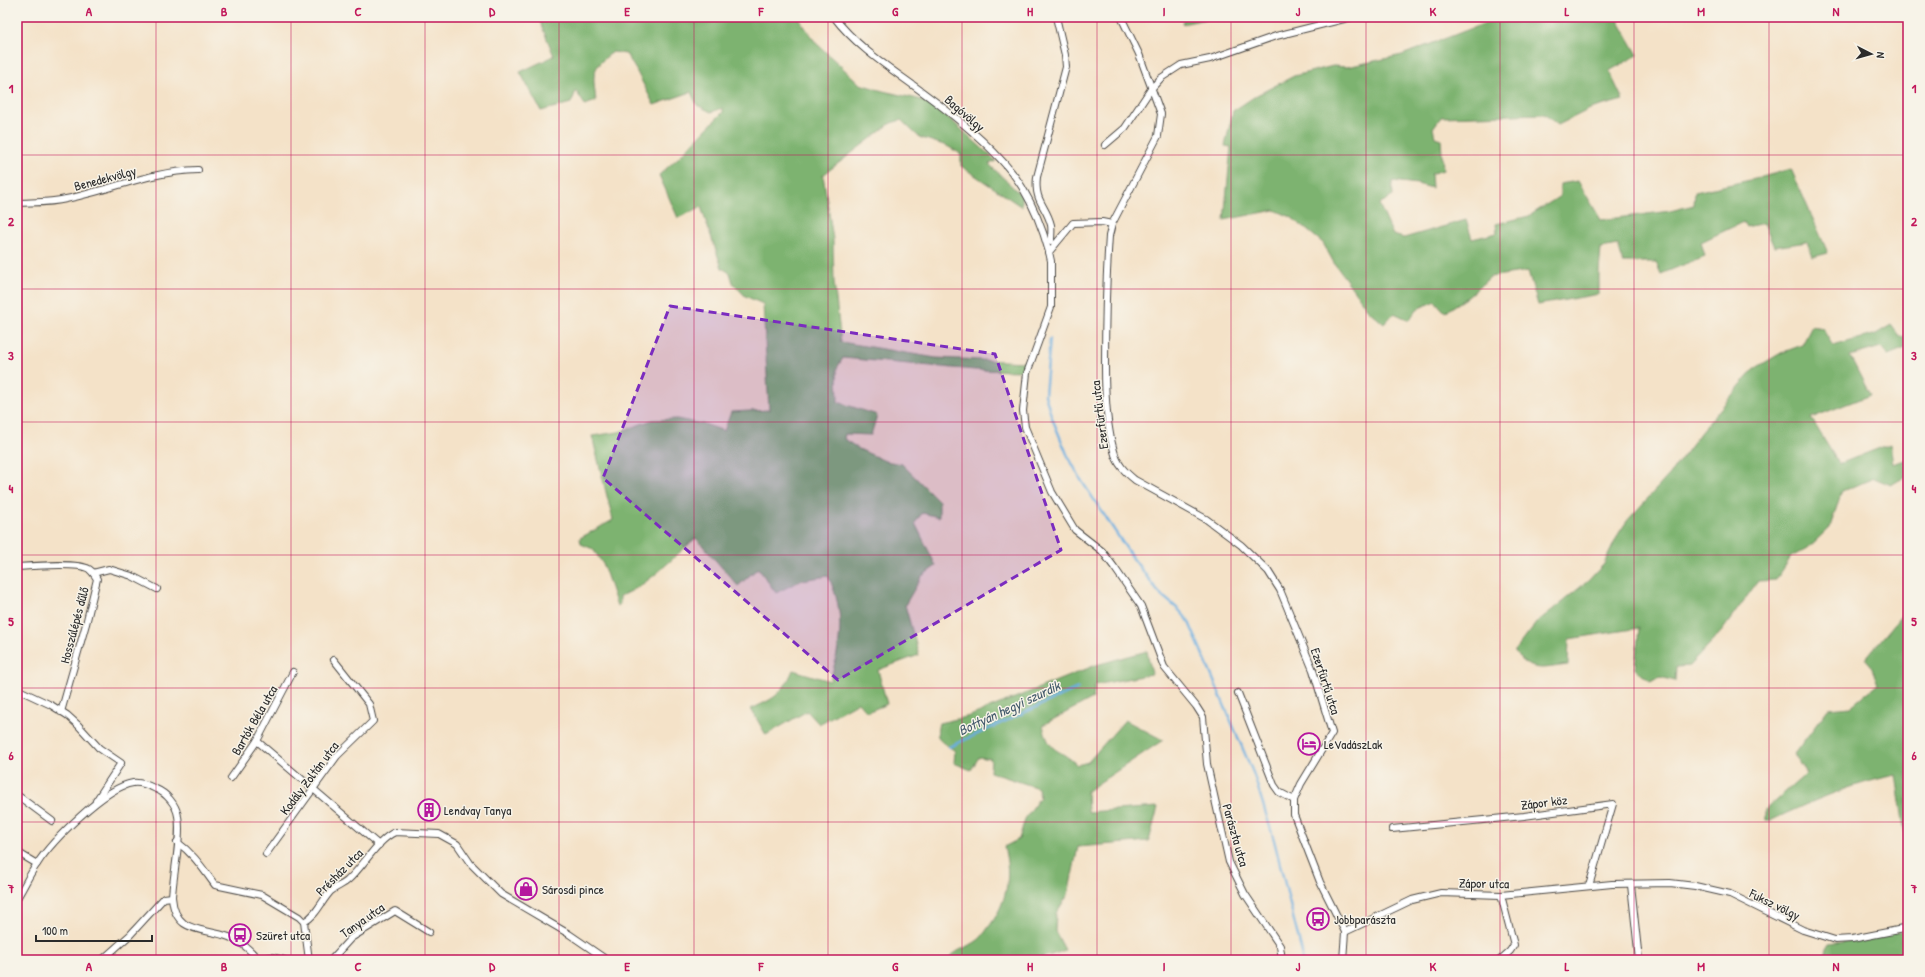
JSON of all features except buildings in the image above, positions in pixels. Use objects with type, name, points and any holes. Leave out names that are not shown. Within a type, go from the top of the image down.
[{"type":"street","name":"Bagóvölgy","points":[[834,17],[874,58],[958,120],[1001,161],[1022,187],[1042,229],[1050,252],[1051,261],[1050,307],[1027,373],[1023,411],[1025,427],[1052,492],[1067,518],[1075,530],[1102,551],[1141,606],[1164,667],[1196,706]]},
{"type":"street","points":[[1051,242],[1051,226],[1039,202],[1035,189],[1066,67],[1066,55],[1056,17]]},
{"type":"street","name":"Ezerfürtű utca","points":[[1121,17],[1139,54],[1151,89],[1162,114],[1158,136],[1112,224],[1109,236],[1104,330],[1105,394],[1109,429],[1114,452],[1120,465],[1126,473],[1206,519],[1241,544],[1268,571],[1280,590],[1313,670],[1332,733],[1301,784],[1294,800]]},
{"type":"street","points":[[1105,145],[1125,128],[1151,89],[1170,71],[1181,65],[1210,59],[1276,36],[1352,17]]},
{"type":"street","name":"Benedekvölgy","points":[[17,203],[54,202],[150,177],[182,171],[198,170]]},
{"type":"street","points":[[1050,252],[1073,223],[1102,222],[1112,224]]},
{"type":"street","name":"Hosszúlépés dűlő","points":[[17,567],[77,566],[88,568],[97,579],[96,588],[61,712]]},
{"type":"street","points":[[93,573],[109,569],[132,576],[157,589]]},
{"type":"street","name":"Kodály Zoltán utca","points":[[266,854],[337,756],[373,721],[369,704],[334,660]]},
{"type":"street","name":"Bartók Béla utca","points":[[231,778],[257,741],[293,672]]},
{"type":"street","points":[[17,689],[61,712],[78,725],[99,748],[121,763],[95,804]]},
{"type":"street","points":[[1238,692],[1274,785],[1279,792],[1294,800],[1294,815],[1301,836],[1323,889],[1345,932],[1343,960]]},
{"type":"street","name":"Parászta utca","points":[[1196,706],[1203,717],[1206,764],[1229,862],[1245,894],[1280,946],[1282,960]]},
{"type":"street","points":[[257,741],[314,788],[379,845]]},
{"type":"street","points":[[17,898],[37,864],[50,848],[95,804],[113,790],[134,783],[141,783],[162,792],[168,797],[178,815],[172,897],[173,908],[177,917],[191,928],[228,937],[243,944],[259,960],[271,957],[284,960]]},
{"type":"street","points":[[17,795],[52,820]]},
{"type":"street","name":"Zápor köz","points":[[1392,829],[1524,816],[1613,804],[1589,886]]},
{"type":"street","name":"Présház utca","points":[[304,922],[309,919],[331,892],[347,882],[364,865],[379,845],[389,835],[395,832],[438,834],[457,844],[470,863],[501,894],[569,934],[607,960]]},
{"type":"street","points":[[177,842],[188,850],[199,862],[216,885],[262,895],[290,911],[304,922],[309,960]]},
{"type":"street","points":[[17,852],[37,864]]},
{"type":"street","name":"Fuksz völgy","points":[[1631,885],[1670,883],[1695,886],[1730,894],[1803,930],[1835,940],[1852,940],[1908,928]]},
{"type":"street","name":"Zápor utca","points":[[1345,932],[1412,900],[1441,893],[1501,896],[1612,884],[1631,885]]},
{"type":"street","points":[[1631,885],[1639,960]]},
{"type":"street","points":[[1500,960],[1514,945],[1501,896]]},
{"type":"street","points":[[102,960],[130,934],[164,898],[172,897]]},
{"type":"street","name":"Tanya utca","points":[[331,960],[351,938],[395,911],[429,932]]},
{"type":"highlighted area","points":[[670,306],[995,354],[1061,550],[838,680],[603,478]]},
{"type":"green space","points":[[538,17],[798,17],[816,43],[860,84],[918,99],[939,109],[996,161],[989,164],[1022,196],[1022,207],[961,166],[961,154],[947,146],[919,137],[901,120],[891,123],[823,175],[833,239],[834,282],[841,342],[936,358],[1026,362],[1024,371],[975,370],[843,358],[837,368],[838,402],[877,415],[871,435],[845,434],[844,439],[859,449],[885,461],[902,464],[939,501],[939,517],[922,513],[915,523],[936,566],[922,576],[905,605],[919,655],[878,670],[887,704],[867,712],[858,702],[819,724],[807,711],[766,735],[751,709],[777,695],[785,685],[793,670],[830,681],[837,654],[840,628],[834,589],[828,576],[802,580],[776,593],[758,568],[738,586],[696,538],[650,579],[630,592],[620,596],[620,604],[617,606],[603,564],[593,549],[581,544],[580,538],[613,520],[592,436],[619,432],[652,420],[677,419],[707,425],[724,431],[731,412],[769,410],[763,304],[745,296],[733,283],[730,273],[722,268],[701,207],[678,218],[659,175],[678,158],[723,112],[723,108],[711,112],[697,105],[691,92],[654,105],[626,54],[613,52],[600,63],[595,73],[594,85],[596,101],[585,105],[576,91],[571,103],[541,111],[520,72],[554,56]]},
{"type":"green space","points":[[1185,17],[1215,17],[1182,24]]},
{"type":"green space","points":[[1501,17],[1623,17],[1618,20],[1638,55],[1609,71],[1623,100],[1590,109],[1558,125],[1544,114],[1441,117],[1433,128],[1435,137],[1441,139],[1443,170],[1431,174],[1432,188],[1417,184],[1392,181],[1393,196],[1379,204],[1393,235],[1404,238],[1466,220],[1472,239],[1497,233],[1496,224],[1529,216],[1560,196],[1560,184],[1578,181],[1601,220],[1670,211],[1694,205],[1695,192],[1755,179],[1791,169],[1828,253],[1813,257],[1807,242],[1774,247],[1764,223],[1746,227],[1743,222],[1701,242],[1705,256],[1661,274],[1656,262],[1623,262],[1618,245],[1601,248],[1599,294],[1538,305],[1528,271],[1490,277],[1468,297],[1445,312],[1435,301],[1417,309],[1409,320],[1394,313],[1384,324],[1368,310],[1334,263],[1323,243],[1291,217],[1275,210],[1224,220],[1231,147],[1225,146],[1233,111],[1257,95],[1294,76],[1333,66],[1347,67],[1402,55]]},
{"type":"green space","points":[[1891,325],[1900,337],[1908,336],[1908,347],[1888,355],[1881,347],[1850,356],[1870,395],[1811,418],[1839,464],[1890,444],[1893,464],[1908,459],[1908,475],[1891,485],[1874,478],[1842,491],[1830,527],[1808,548],[1791,557],[1776,580],[1758,581],[1722,631],[1689,666],[1676,667],[1675,681],[1660,677],[1650,681],[1635,669],[1639,628],[1569,639],[1568,665],[1538,668],[1526,663],[1520,658],[1514,651],[1537,622],[1588,581],[1604,564],[1619,533],[1627,521],[1670,474],[1700,433],[1754,369],[1781,353],[1802,345],[1812,326],[1822,328],[1833,346],[1876,334]]},
{"type":"green space","points":[[1906,610],[1908,610],[1908,841],[1906,841],[1896,775],[1848,788],[1772,820],[1766,820],[1766,809],[1807,773],[1794,754],[1828,709],[1850,707],[1878,684],[1871,666],[1865,659]]},
{"type":"green space","points":[[1147,651],[1152,674],[1095,685],[1093,698],[1043,725],[1052,746],[1077,765],[1088,762],[1125,720],[1163,740],[1087,791],[1088,812],[1158,807],[1149,841],[1078,847],[1068,895],[1056,913],[1055,931],[1065,950],[1051,955],[1022,960],[948,960],[954,953],[979,939],[985,933],[1000,909],[1006,889],[1008,869],[1004,847],[1019,839],[1025,819],[1040,797],[1038,788],[990,772],[991,759],[979,757],[971,770],[954,763],[955,751],[938,738],[939,723],[970,716],[1096,665]]},
{"type":"green space","points":[[1908,930],[1908,960],[1824,960],[1830,944]]},
{"type":"waterway","points":[[1050,339],[1045,395],[1052,418],[1067,454],[1081,480],[1132,557],[1159,593],[1178,609],[1188,620],[1254,775],[1274,840],[1302,953],[1302,960]]},
{"type":"waterway","name":"Bottyán hegyi szurdik","points":[[949,747],[1078,688]]},
{"type":"place","name":"LeVadászLak","points":[[1309,744]]},
{"type":"place","name":"Lendvay Tanya","points":[[429,810]]},
{"type":"place","name":"Sárosdi pince","points":[[526,889]]},
{"type":"place","name":"Jobbparászta","points":[[1318,919]]},
{"type":"place","name":"Szüret utca","points":[[240,935]]}]
